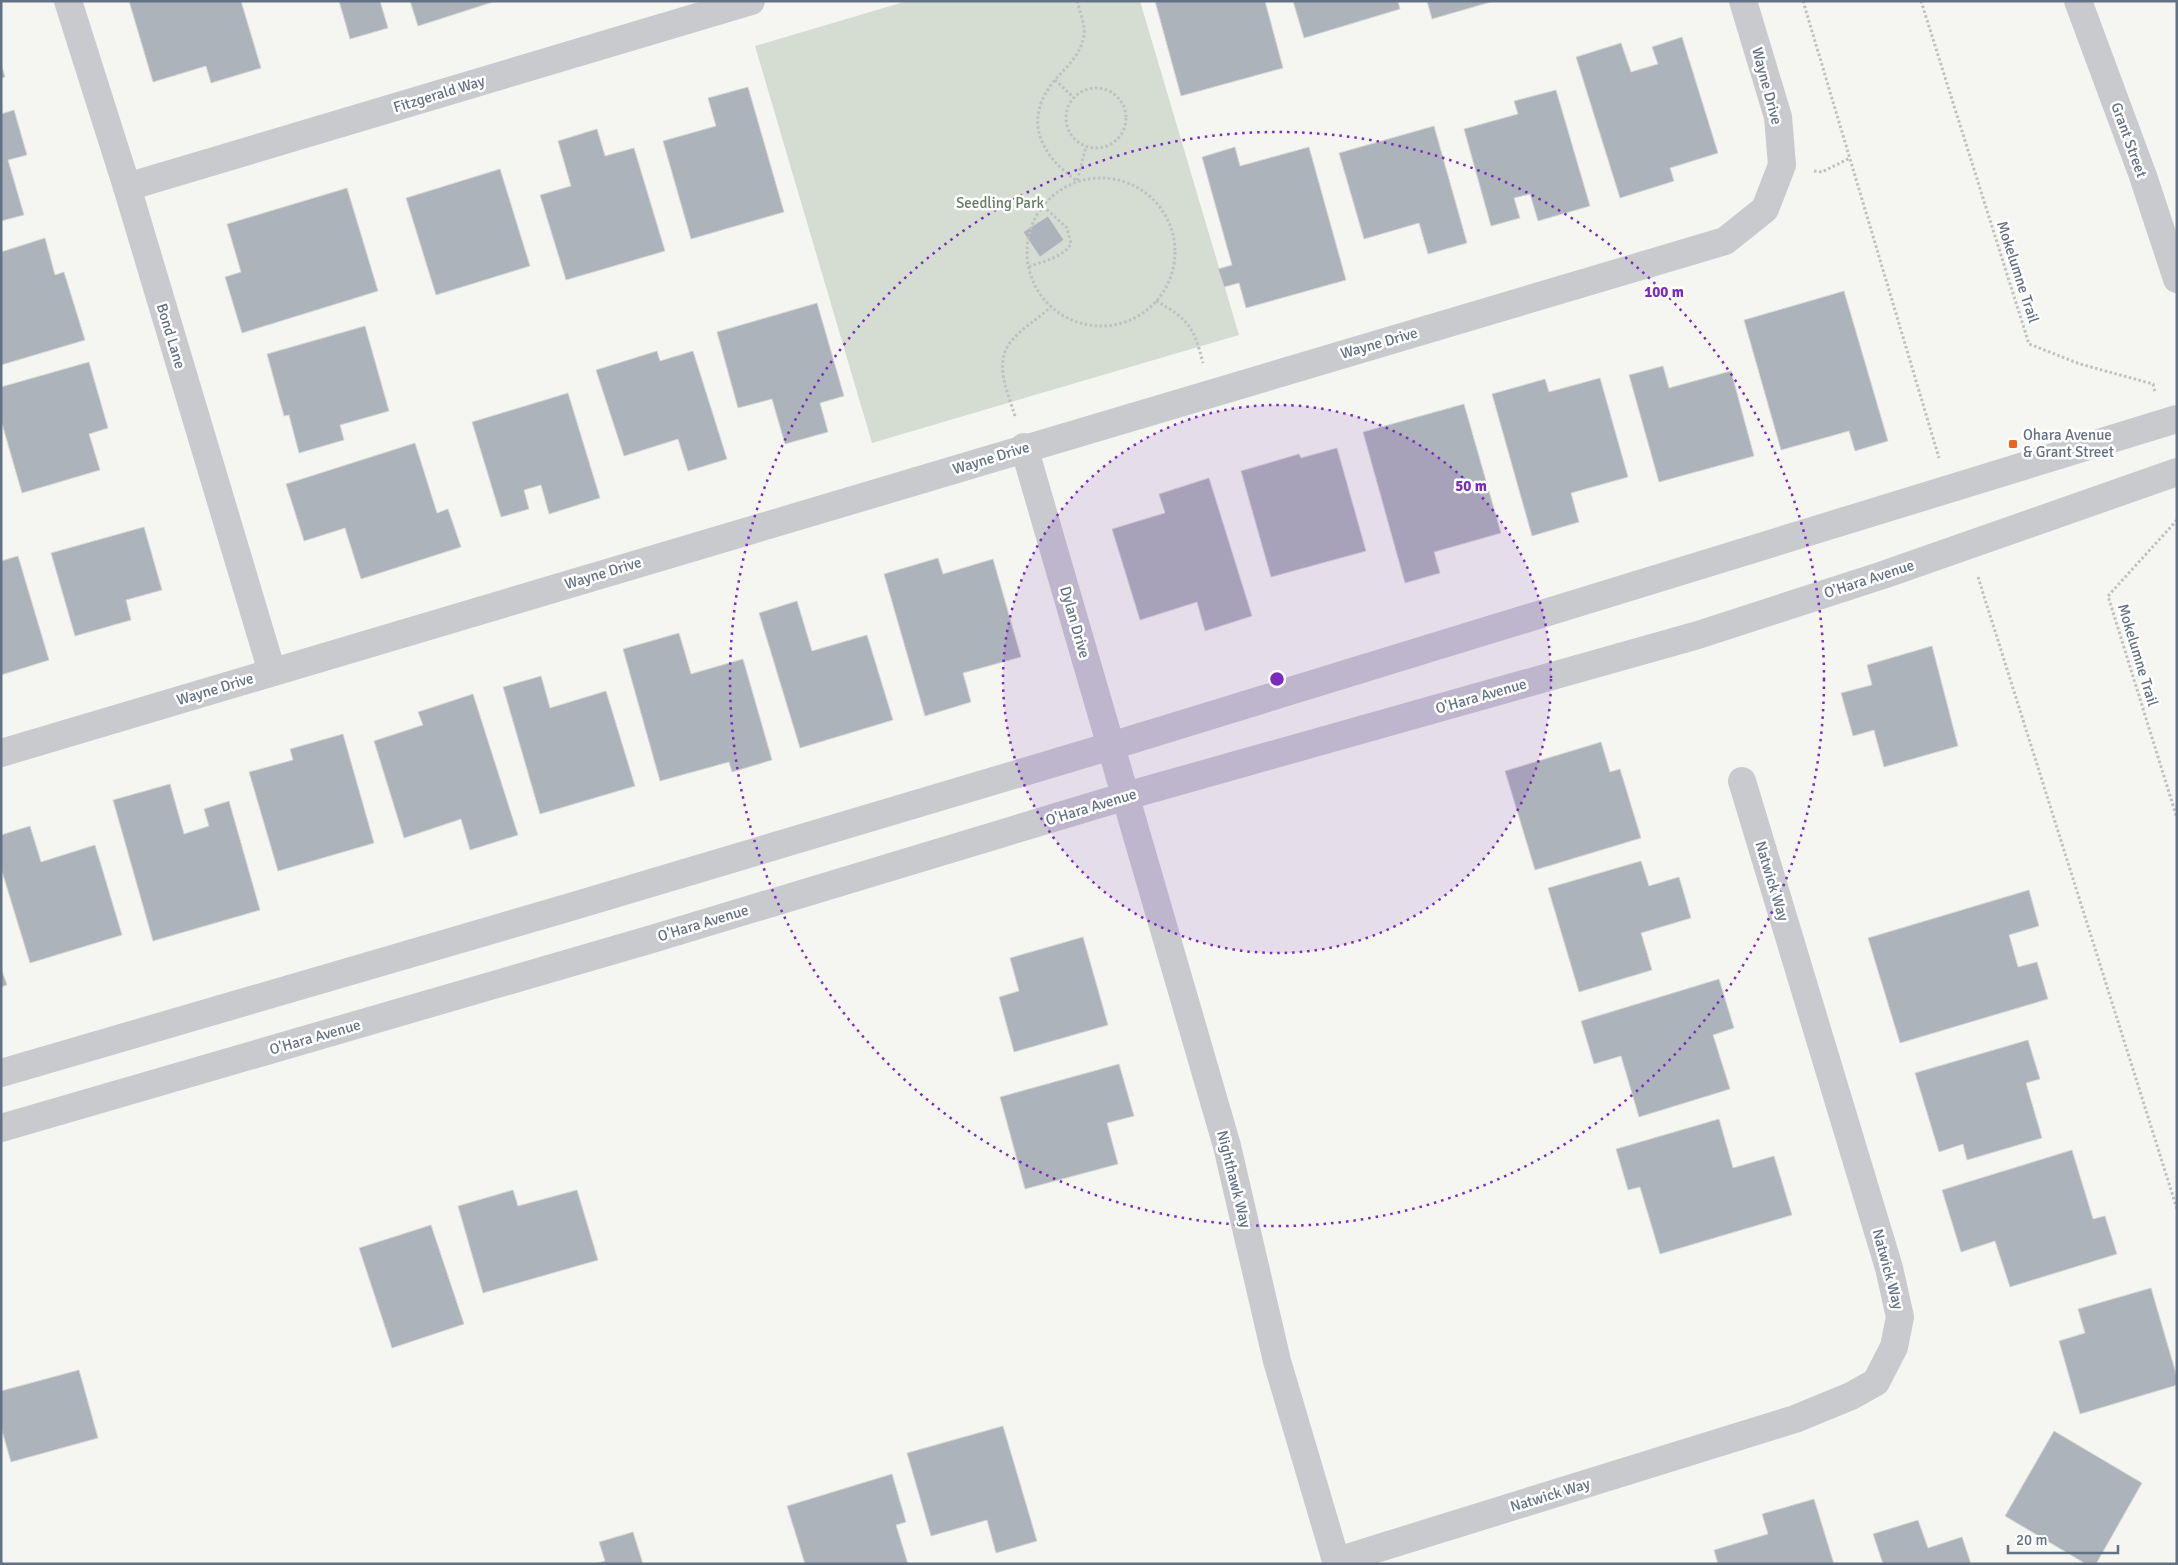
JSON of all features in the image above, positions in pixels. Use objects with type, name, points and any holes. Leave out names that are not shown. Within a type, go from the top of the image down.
[{"type":"street","name":"Bond Lane","points":[[68,1],[127,187],[272,672]]},
{"type":"street","name":"Fitzgerald Way","points":[[127,187],[751,1]]},
{"type":"street","name":"Wayne Drive","points":[[1,753],[1211,392],[1725,241],[1765,209],[1782,165],[1778,117],[1743,1]]},
{"type":"street","name":"Grant Street","points":[[2078,1],[2143,176],[2177,279]]},
{"type":"street","points":[[1,1073],[567,908],[1111,746],[2170,421]]},
{"type":"street","name":"Dylan Drive","points":[[1024,448],[1126,796]]},
{"type":"street","name":"O'Hara Avenue","points":[[1,1128],[661,936],[1126,796],[1698,635],[1968,546],[2177,472]]},
{"type":"street","name":"Natwick Way","points":[[1337,1562],[1795,1419],[1852,1396],[1876,1382],[1894,1347],[1900,1317],[1889,1268],[1742,781]]},
{"type":"street","name":"Nighthawk Way","points":[[1126,796],[1227,1146],[1277,1360],[1337,1562]]},
{"type":"path","points":[[1077,1],[1083,20],[1084,35],[1079,50],[1070,66],[1055,80],[1042,99],[1037,115],[1040,137],[1050,157],[1059,168],[1077,181]]},
{"type":"path","points":[[1803,1],[1948,489]]},
{"type":"path","name":"Mokelumne Trail","points":[[1921,1],[2029,344],[2080,364],[2153,384],[2170,421]]},
{"type":"path","points":[[1055,80],[1073,97]]},
{"type":"path","points":[[1102,88],[1122,101],[1125,124],[1118,138],[1105,147],[1086,147],[1076,140],[1067,127],[1066,112],[1073,97],[1086,89],[1102,88]]},
{"type":"path","points":[[1077,181],[1086,147]]},
{"type":"path","points":[[1096,177],[1116,179],[1134,186],[1150,196],[1163,211],[1171,228],[1174,248],[1173,267],[1166,285],[1156,302],[1141,314],[1124,322],[1104,326],[1086,324],[1067,318],[1051,307],[1039,292],[1028,267],[1026,256],[1028,236],[1034,218],[1043,206],[1060,190],[1077,181],[1096,177]]},
{"type":"path","points":[[1028,267],[1059,256],[1071,244],[1067,228],[1043,206]]},
{"type":"path","points":[[1156,302],[1176,312],[1191,328],[1198,342],[1211,392]]},
{"type":"path","points":[[1024,448],[1001,365],[1007,346],[1016,336],[1051,307]]},
{"type":"path","name":"Mokelumne Trail","points":[[2177,520],[2108,596],[2177,818]]},
{"type":"path","points":[[1968,546],[2177,1209]]},
{"type":"green space","name":"Seedling Park","points":[[907,1],[1140,1],[1239,335],[872,443],[755,46]]},
{"type":"building","points":[[129,1],[241,1],[261,68],[211,83],[206,66],[153,82]]},
{"type":"building","points":[[339,1],[380,1],[388,28],[350,39]]},
{"type":"building","points":[[410,1],[496,1],[418,26]]},
{"type":"building","points":[[1155,1],[1265,1],[1283,68],[1181,96]]},
{"type":"building","points":[[1293,1],[1398,1],[1400,9],[1304,38]]},
{"type":"building","points":[[1427,1],[1494,1],[1432,19]]},
{"type":"building","points":[[1682,37],[1718,153],[1670,168],[1674,181],[1620,198],[1576,57],[1621,43],[1631,72],[1658,64],[1652,47]]},
{"type":"building","points":[[1,64],[5,77],[1,78]]},
{"type":"building","points":[[748,87],[784,212],[691,239],[663,141],[716,126],[708,98]]},
{"type":"building","points":[[1556,90],[1590,206],[1538,221],[1530,194],[1514,198],[1520,218],[1491,226],[1464,129],[1518,114],[1514,101]]},
{"type":"building","points":[[14,110],[27,155],[8,160],[24,215],[1,221],[1,114]]},
{"type":"building","points":[[1434,126],[1467,243],[1428,254],[1419,223],[1364,239],[1339,153]]},
{"type":"building","points":[[597,129],[605,156],[634,148],[665,251],[566,280],[540,195],[571,186],[558,141]]},
{"type":"building","points":[[1235,147],[1240,166],[1309,147],[1346,280],[1246,308],[1239,283],[1224,287],[1218,269],[1232,265],[1202,157]]},
{"type":"building","points":[[500,169],[530,266],[436,295],[406,198]]},
{"type":"building","points":[[347,188],[378,291],[242,333],[225,277],[241,272],[227,224]]},
{"type":"building","points":[[1048,216],[1064,240],[1040,257],[1023,232]]},
{"type":"building","points":[[45,238],[55,275],[64,272],[85,340],[1,365],[1,252]]},
{"type":"building","points":[[1844,291],[1888,441],[1855,451],[1849,431],[1781,450],[1744,320]]},
{"type":"building","points":[[817,303],[844,396],[820,403],[828,432],[785,444],[772,399],[738,408],[717,332]]},
{"type":"building","points":[[365,326],[389,411],[340,425],[344,440],[299,453],[289,415],[284,416],[267,354]]},
{"type":"building","points":[[657,351],[660,361],[693,351],[727,459],[688,471],[678,439],[624,456],[596,370]]},
{"type":"building","points":[[89,362],[108,428],[89,434],[100,470],[22,493],[1,420],[1,387]]},
{"type":"building","points":[[1663,366],[1669,388],[1731,371],[1754,456],[1659,482],[1629,375]]},
{"type":"building","points":[[1600,378],[1628,477],[1571,493],[1579,522],[1532,536],[1492,394],[1545,379],[1549,392]]},
{"type":"building","points":[[568,393],[600,498],[549,514],[541,485],[524,490],[529,509],[501,517],[472,422]]},
{"type":"building","points":[[1464,404],[1501,533],[1434,552],[1440,573],[1405,583],[1363,432]]},
{"type":"building","points":[[415,443],[437,513],[448,509],[461,547],[361,579],[345,528],[304,541],[286,484]]},
{"type":"building","points":[[1337,448],[1366,551],[1271,577],[1241,471],[1299,454],[1301,458]]},
{"type":"building","points":[[1209,478],[1252,616],[1205,631],[1197,602],[1140,620],[1112,529],[1165,513],[1159,494]]},
{"type":"building","points":[[144,527],[162,590],[126,600],[131,620],[75,636],[51,553]]},
{"type":"building","points":[[18,556],[49,660],[1,675],[1,561]]},
{"type":"building","points":[[938,558],[943,574],[993,559],[1021,657],[963,673],[971,702],[925,716],[884,574]]},
{"type":"building","points":[[797,601],[812,651],[867,635],[893,720],[800,748],[759,613]]},
{"type":"building","points":[[679,633],[691,674],[743,659],[772,760],[732,772],[729,762],[660,781],[623,649]]},
{"type":"building","points":[[1932,646],[1958,746],[1884,767],[1874,730],[1853,736],[1841,693],[1872,685],[1867,665]]},
{"type":"building","points":[[541,676],[550,708],[606,691],[635,786],[540,814],[503,687]]},
{"type":"building","points":[[473,694],[518,835],[470,850],[461,819],[404,838],[374,741],[423,725],[418,712]]},
{"type":"building","points":[[343,734],[374,843],[278,871],[249,772],[293,760],[290,749]]},
{"type":"building","points":[[1601,742],[1610,772],[1620,769],[1641,838],[1535,870],[1505,771]]},
{"type":"building","points":[[170,784],[184,834],[209,826],[204,809],[229,801],[260,910],[153,941],[113,800]]},
{"type":"building","points":[[30,826],[41,862],[95,845],[122,935],[30,963],[1,868],[1,835]]},
{"type":"building","points":[[1641,861],[1649,886],[1679,877],[1691,918],[1641,933],[1652,970],[1579,992],[1548,888]]},
{"type":"building","points":[[2029,890],[2039,926],[2009,935],[2018,967],[2037,962],[2048,999],[1900,1043],[1868,938]]},
{"type":"building","points":[[1083,937],[1108,1025],[1014,1052],[999,997],[1019,991],[1010,958]]},
{"type":"building","points":[[1,968],[7,985],[1,987]]},
{"type":"building","points":[[1719,979],[1734,1028],[1713,1035],[1730,1089],[1639,1117],[1621,1056],[1594,1064],[1581,1021]]},
{"type":"building","points":[[2028,1040],[2040,1079],[2026,1083],[2042,1138],[1967,1160],[1963,1144],[1939,1152],[1915,1073]]},
{"type":"building","points":[[1119,1064],[1134,1116],[1107,1123],[1118,1164],[1025,1189],[1000,1097]]},
{"type":"building","points":[[1719,1119],[1733,1168],[1774,1156],[1792,1215],[1660,1254],[1640,1187],[1628,1190],[1616,1149]]},
{"type":"building","points":[[2072,1150],[2093,1219],[2105,1216],[2117,1254],[2010,1287],[1995,1241],[1961,1252],[1942,1190]]},
{"type":"building","points":[[513,1190],[518,1206],[577,1190],[598,1260],[483,1293],[458,1206]]},
{"type":"building","points":[[431,1225],[464,1324],[392,1348],[359,1248]]},
{"type":"building","points":[[2151,1288],[2177,1377],[2177,1385],[2080,1414],[2059,1341],[2085,1333],[2078,1309]]},
{"type":"building","points":[[79,1370],[98,1438],[11,1462],[1,1427],[1,1391]]},
{"type":"building","points":[[1003,1426],[1037,1541],[996,1553],[987,1520],[931,1536],[907,1453]]},
{"type":"building","points":[[2054,1431],[2142,1483],[2096,1564],[2086,1564],[2005,1516]]},
{"type":"building","points":[[892,1474],[906,1522],[896,1525],[908,1564],[805,1564],[787,1506]]},
{"type":"building","points":[[1814,1499],[1834,1564],[1718,1564],[1714,1550],[1768,1534],[1762,1514]]},
{"type":"building","points":[[1918,1520],[1928,1548],[1962,1537],[1971,1564],[1883,1564],[1873,1534]]},
{"type":"building","points":[[633,1532],[643,1564],[594,1564],[605,1561],[599,1542]]},
{"type":"place","name":"Ohara Avenue & Grant Street","points":[[2013,444]]}]
